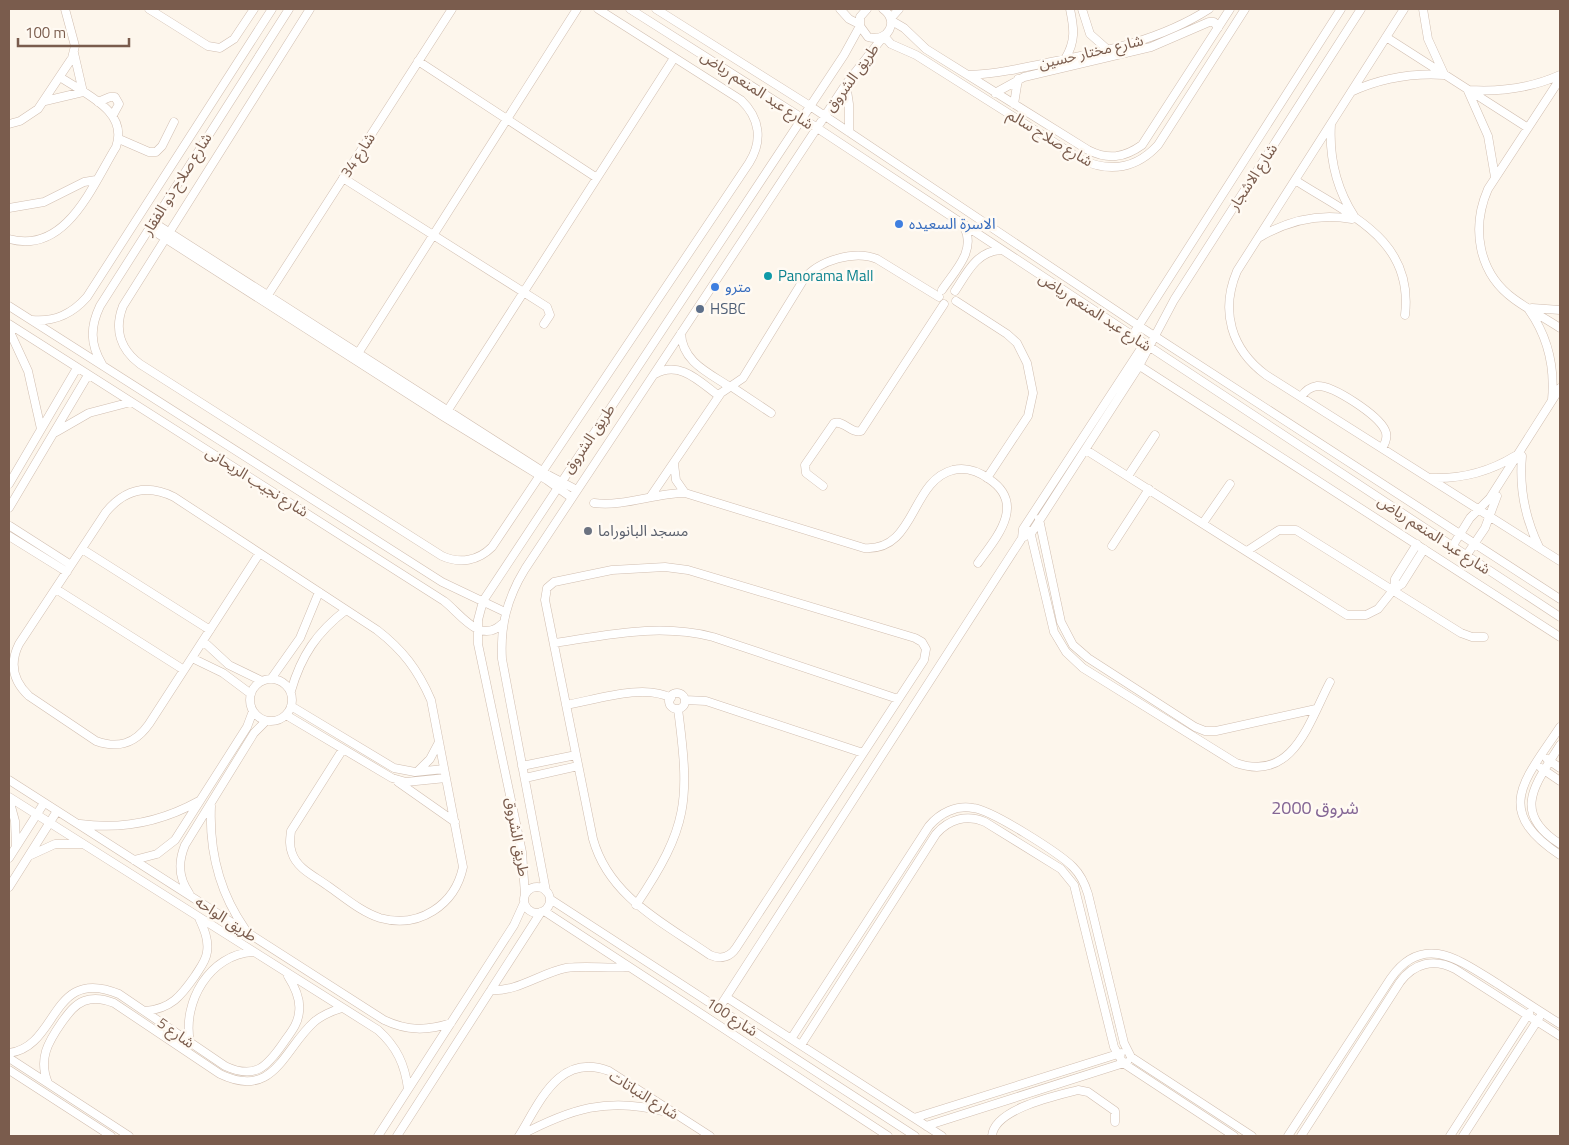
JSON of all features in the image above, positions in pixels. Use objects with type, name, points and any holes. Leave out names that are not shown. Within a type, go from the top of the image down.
[{"type":"street","points":[[65,9],[74,42],[74,53],[83,92]]},
{"type":"street","points":[[149,9],[208,46],[220,48],[234,39],[254,9]]},
{"type":"street","name":"شارع صلاح ذو الفقار","points":[[30,320],[43,321],[68,314],[87,297],[272,9]]},
{"type":"street","name":"شارع صلاح ذو الفقار","points":[[103,365],[96,354],[92,330],[100,306],[289,9]]},
{"type":"street","points":[[310,9],[120,314],[120,338],[128,353],[140,364],[448,559],[468,561],[487,552],[542,474],[750,163],[757,147],[758,130],[747,106],[598,9]]},
{"type":"street","name":"شارع 34","points":[[264,302],[452,9]]},
{"type":"street","points":[[354,360],[577,9]]},
{"type":"street","name":"شارع عبد المنعم رياض","points":[[630,9],[802,118],[1560,617]]},
{"type":"street","name":"شارع عبد المنعم رياض","points":[[656,9],[810,106],[1155,337],[1560,599]]},
{"type":"street","points":[[840,9],[849,19],[860,25]]},
{"type":"street","name":"طريق الشروق","points":[[378,1136],[514,925],[525,899],[522,852],[480,658],[477,630],[483,601],[847,50],[860,25],[862,14],[867,9]]},
{"type":"street","name":"شارع صلاح سالم","points":[[884,9],[891,20],[904,28],[920,45],[1098,155],[1110,157],[1127,154],[1142,145],[1230,9]]},
{"type":"street","points":[[891,20],[899,9]]},
{"type":"street","points":[[1065,59],[1072,46],[1075,32],[1070,9]]},
{"type":"street","points":[[1082,9],[1090,34],[1107,49]]},
{"type":"street","name":"شارع مختار حسين","points":[[968,75],[1006,71],[1107,49],[1168,31],[1209,9]]},
{"type":"street","name":"شارع صلاح سالم","points":[[860,25],[868,37],[883,37],[891,44],[916,55],[1082,160],[1105,168],[1117,168],[1140,161],[1158,145],[1245,9]]},
{"type":"street","name":"شارع الاشجار","points":[[1132,336],[1341,9]]},
{"type":"street","name":"شارع الاشجار","points":[[1136,364],[1155,337],[1174,300],[1361,9]]},
{"type":"street","points":[[1404,9],[1237,271],[1231,284],[1228,299],[1231,328],[1240,348],[1254,366],[1560,561]]},
{"type":"street","points":[[1423,9],[1428,39],[1445,75]]},
{"type":"street","name":"طريق الشروق","points":[[546,891],[502,659],[502,624],[505,612],[517,582],[846,84],[890,30],[891,20]]},
{"type":"street","name":"شارع مختار حسين","points":[[995,92],[1018,79],[1133,53],[1168,41],[1210,21],[1216,23],[1218,28]]},
{"type":"street","points":[[1386,38],[1528,128]]},
{"type":"street","points":[[9,124],[30,116],[45,101],[74,53]]},
{"type":"street","points":[[1313,53],[1327,62]]},
{"type":"street","points":[[444,417],[674,58]]},
{"type":"street","points":[[418,61],[597,178]]},
{"type":"street","points":[[1351,92],[1373,83],[1397,77],[1445,75]]},
{"type":"street","points":[[1467,90],[1510,90],[1560,75]]},
{"type":"street","points":[[9,239],[34,241],[60,230],[74,215],[119,139],[119,126],[114,115],[60,77]]},
{"type":"street","points":[[1014,104],[1018,79]]},
{"type":"street","points":[[1560,80],[1495,177],[1485,195],[1479,215],[1479,243],[1488,269],[1496,281],[1515,299],[1560,328]]},
{"type":"street","points":[[846,84],[849,104],[849,132]]},
{"type":"street","points":[[1467,90],[1478,110],[1488,136],[1495,177]]},
{"type":"street","points":[[45,101],[83,92]]},
{"type":"street","points":[[98,102],[115,97],[119,104],[114,115]]},
{"type":"street","points":[[119,139],[149,152],[156,152],[162,146],[174,122]]},
{"type":"street","points":[[1331,124],[1330,149],[1335,174],[1344,198],[1356,219]]},
{"type":"street","points":[[178,156],[190,163]]},
{"type":"street","points":[[343,178],[548,309],[550,314],[544,324]]},
{"type":"street","points":[[9,208],[44,202],[84,182],[96,180]]},
{"type":"street","points":[[1295,180],[1379,236],[1397,259],[1406,286],[1405,316]]},
{"type":"street","points":[[936,207],[943,196]]},
{"type":"street","points":[[1258,238],[1281,226],[1305,219],[1331,216],[1356,219]]},
{"type":"street","points":[[151,225],[268,294],[448,410],[542,474],[556,488],[572,498]]},
{"type":"street","points":[[823,486],[806,473],[805,465],[834,423],[839,422],[857,432],[862,430],[942,297],[968,249],[969,239],[963,225]]},
{"type":"street","points":[[168,235],[264,302],[444,417],[542,474],[561,481],[577,490]]},
{"type":"street","points":[[954,291],[980,257],[989,252],[1003,252],[1014,243]]},
{"type":"street","points":[[651,496],[719,396],[743,378],[804,279],[815,268],[825,262],[859,256],[873,257],[942,297],[949,305],[956,301]]},
{"type":"street","points":[[102,273],[116,281]]},
{"type":"street","points":[[942,297],[950,288],[957,296],[956,301]]},
{"type":"street","points":[[956,301],[1007,334],[1017,343],[1027,362],[1033,393],[1028,416],[987,478]]},
{"type":"street","name":"شارع نجيب الريحانى","points":[[9,306],[450,587],[505,612]]},
{"type":"street","points":[[1526,306],[1560,310]]},
{"type":"street","points":[[1526,306],[1540,328],[1549,352],[1557,400]]},
{"type":"street","name":"شارع نجيب الريحانى","points":[[9,324],[450,606],[477,630]]},
{"type":"street","points":[[9,330],[28,371],[41,429]]},
{"type":"street","points":[[682,333],[682,345],[691,360],[771,414]]},
{"type":"street","points":[[1022,538],[1032,532],[1086,450],[1136,364]]},
{"type":"street","points":[[719,1008],[1022,538],[1024,527],[1136,364]]},
{"type":"street","points":[[1136,364],[1560,637]]},
{"type":"street","points":[[9,484],[77,368]]},
{"type":"street","points":[[653,375],[670,369],[682,371],[719,396]]},
{"type":"street","points":[[71,565],[9,527],[9,510],[88,375]]},
{"type":"street","points":[[1301,397],[1311,388],[1320,386],[1359,406],[1384,428],[1386,439],[1382,448]]},
{"type":"street","points":[[1452,547],[1470,518],[1490,498],[1520,455],[1557,400],[1560,388]]},
{"type":"street","points":[[52,435],[89,413],[131,402]]},
{"type":"street","points":[[1128,476],[1155,435]]},
{"type":"street","points":[[1086,450],[1347,615],[1360,616],[1372,612],[1383,604],[1394,589],[1402,584],[1424,549]]},
{"type":"street","points":[[1428,478],[1469,475],[1495,467],[1520,455]]},
{"type":"street","points":[[1466,556],[1485,528],[1494,501],[1520,455]]},
{"type":"street","points":[[1520,455],[1524,510],[1539,548]]},
{"type":"street","points":[[674,464],[676,480],[686,492]]},
{"type":"street","points":[[594,503],[611,504],[651,496],[686,492],[870,548],[890,543],[900,535],[932,484],[941,475],[952,470],[964,469],[976,472],[987,478],[1002,491],[1006,504],[1006,517],[1002,529],[978,563]]},
{"type":"street","points":[[1202,523],[1230,484]]},
{"type":"street","points":[[259,554],[142,734],[132,742],[108,745],[96,741],[30,696],[21,688],[15,678],[12,666],[18,644],[114,502],[137,490],[150,489],[174,497],[319,592],[395,644],[410,660],[422,679],[431,700],[463,867],[456,888],[443,904],[429,914],[404,920],[379,917],[364,910],[298,864],[292,854],[291,831],[296,820],[343,749]]},
{"type":"street","points":[[1112,546],[1149,489]]},
{"type":"street","points":[[320,522],[327,509]]},
{"type":"street","points":[[1032,515],[1040,520],[1061,622],[1070,639],[1088,658],[1200,730],[1210,732],[1316,709]]},
{"type":"street","points":[[1024,527],[1032,532],[1052,624],[1066,652],[1083,668],[1236,763],[1252,768],[1268,767],[1282,760],[1293,750],[1330,682]]},
{"type":"street","points":[[1247,551],[1279,530],[1296,530],[1394,589],[1461,633],[1472,637],[1484,637]]},
{"type":"street","points":[[9,536],[67,572]]},
{"type":"street","points":[[1394,589],[1395,579],[1417,544]]},
{"type":"street","points":[[82,548],[210,630]]},
{"type":"street","points":[[665,568],[688,570],[918,640],[926,649],[925,656],[863,753],[730,955],[721,958],[710,955],[636,905],[614,884],[599,857],[578,766],[554,643],[545,596],[547,588],[554,582],[622,569],[665,568]]},
{"type":"street","points":[[419,586],[427,572]]},
{"type":"street","points":[[56,588],[184,670]]},
{"type":"street","points":[[271,678],[300,638],[319,592]]},
{"type":"street","points":[[262,680],[251,694],[250,702],[253,711],[266,721],[273,721],[286,715],[292,706],[290,691],[305,653],[316,636],[346,610]]},
{"type":"street","points":[[477,630],[491,631],[502,624]]},
{"type":"street","points":[[554,643],[636,631],[689,632],[713,638],[898,698]]},
{"type":"street","points":[[203,641],[229,665],[262,680],[271,678],[283,682],[290,691]]},
{"type":"street","points":[[192,658],[223,673],[251,694]]},
{"type":"street","points":[[566,705],[645,691],[661,693],[671,698]]},
{"type":"street","points":[[671,698],[678,694],[685,700],[706,701],[863,753]]},
{"type":"street","points":[[671,698],[672,706],[678,709]]},
{"type":"street","points":[[678,709],[683,706],[685,700]]},
{"type":"street","points":[[292,706],[394,768],[415,772],[444,768]]},
{"type":"street","points":[[636,905],[667,858],[681,819],[686,778],[678,709]]},
{"type":"street","points":[[134,860],[151,856],[167,848],[175,840],[246,727],[253,711]]},
{"type":"street","points":[[286,715],[392,778],[455,822]]},
{"type":"street","points":[[1178,728],[1183,719]]},
{"type":"street","points":[[178,905],[188,895],[181,878],[180,858],[185,845],[254,734],[266,721]]},
{"type":"street","points":[[1560,727],[1522,790],[1522,816],[1535,838],[1560,855]]},
{"type":"street","points":[[415,772],[430,759],[439,740]]},
{"type":"street","points":[[1560,745],[1532,794],[1532,814],[1542,832],[1560,844]]},
{"type":"street","points":[[522,766],[576,755]]},
{"type":"street","points":[[1541,756],[1560,768]]},
{"type":"street","points":[[1536,765],[1560,780]]},
{"type":"street","points":[[525,778],[578,766]]},
{"type":"street","points":[[392,778],[406,782],[446,778]]},
{"type":"street","name":"طريق الواحه","points":[[9,780],[395,1025],[414,1030],[433,1029],[451,1023]]},
{"type":"street","points":[[203,797],[212,802]]},
{"type":"street","points":[[76,823],[112,826],[141,824],[162,818],[203,797]]},
{"type":"street","points":[[9,798],[15,821],[16,848]]},
{"type":"street","name":"طريق الواحه","points":[[9,798],[368,1024],[388,1039],[396,1050],[407,1076],[408,1089]]},
{"type":"street","points":[[212,802],[210,827],[216,872],[231,908],[248,933]]},
{"type":"street","points":[[9,858],[44,803]]},
{"type":"street","points":[[791,1039],[933,821],[949,810],[962,807],[987,811],[1067,861],[1081,878],[1088,894],[1127,1051],[1134,1060],[1252,1136]]},
{"type":"street","points":[[9,887],[57,811]]},
{"type":"street","points":[[801,1045],[940,830],[948,823],[964,818],[985,822],[1061,869],[1074,885],[1117,1054],[1123,1063],[1234,1136]]},
{"type":"street","points":[[29,856],[55,844],[84,845]]},
{"type":"street","points":[[397,1136],[542,912],[549,906],[550,899],[546,891],[534,887],[525,899],[532,912],[542,912]]},
{"type":"street","name":"شارع 100","points":[[550,899],[915,1136]]},
{"type":"street","name":"شارع 100","points":[[542,912],[888,1136]]},
{"type":"street","points":[[145,1011],[166,1007],[176,1001],[204,964],[207,952],[207,939],[200,918]]},
{"type":"street","points":[[861,931],[870,937]]},
{"type":"street","points":[[264,959],[271,948]]},
{"type":"street","points":[[190,1042],[187,1021],[189,1011],[212,970],[231,956],[253,952]]},
{"type":"street","points":[[1288,1136],[1391,978],[1401,966],[1414,957],[1429,953],[1452,956],[1560,1024]]},
{"type":"street","points":[[1301,1136],[1400,982],[1415,967],[1428,963],[1448,965],[1560,1036]]},
{"type":"street","points":[[492,990],[512,988],[534,978],[568,968],[629,967]]},
{"type":"street","points":[[287,974],[298,997],[300,1010],[298,1022],[308,1028]]},
{"type":"street","name":"شارع 5","points":[[31,1044],[63,1002],[80,991],[90,988],[110,990],[128,999],[198,1048],[237,1072],[251,1072],[264,1067],[274,1057],[298,1022]]},
{"type":"street","points":[[726,997],[942,1136]]},
{"type":"street","name":"شارع 5","points":[[44,1054],[50,1040],[75,1006],[94,998],[104,999],[122,1008],[232,1080],[246,1082],[260,1080],[272,1073],[281,1064],[308,1028],[323,1016],[342,1008]]},
{"type":"street","points":[[122,1008],[128,999]]},
{"type":"street","points":[[1450,1136],[1533,1007]]},
{"type":"street","points":[[368,1024],[374,1013]]},
{"type":"street","points":[[1463,1136],[1543,1013]]},
{"type":"street","points":[[9,1052],[20,1050],[31,1044],[44,1054],[43,1066],[48,1083]]},
{"type":"street","points":[[193,1056],[198,1048]]},
{"type":"street","points":[[914,1118],[1127,1051]]},
{"type":"street","points":[[9,1058],[129,1136]]},
{"type":"street","points":[[926,1126],[1019,1094],[1134,1060]]},
{"type":"street","name":"شارع النباتات","points":[[519,1136],[552,1084],[565,1073],[582,1067],[591,1067],[608,1072],[710,1136]]},
{"type":"street","points":[[9,1070],[111,1136]]},
{"type":"street","points":[[1058,1083],[1061,1095]]},
{"type":"street","points":[[1016,1086],[1024,1107]]},
{"type":"street","points":[[992,1136],[994,1128],[1007,1113],[1078,1090],[1088,1092],[1115,1111],[1115,1122]]},
{"type":"street","points":[[519,1136],[557,1117],[594,1106],[633,1105],[673,1113]]},
{"type":"street","points":[[1210,1121],[1215,1113]]},
{"type":"place","name":"الاسرة السعيده","points":[[899,224]]},
{"type":"place","name":"Panorama Mall","points":[[768,276]]},
{"type":"place","name":"مترو","points":[[715,287]]},
{"type":"place","name":"HSBC","points":[[700,309]]},
{"type":"place","name":"مسجد البانوراما","points":[[588,531]]},
{"type":"district","name":"شروق 2000","points":[[1315,808]]}]
